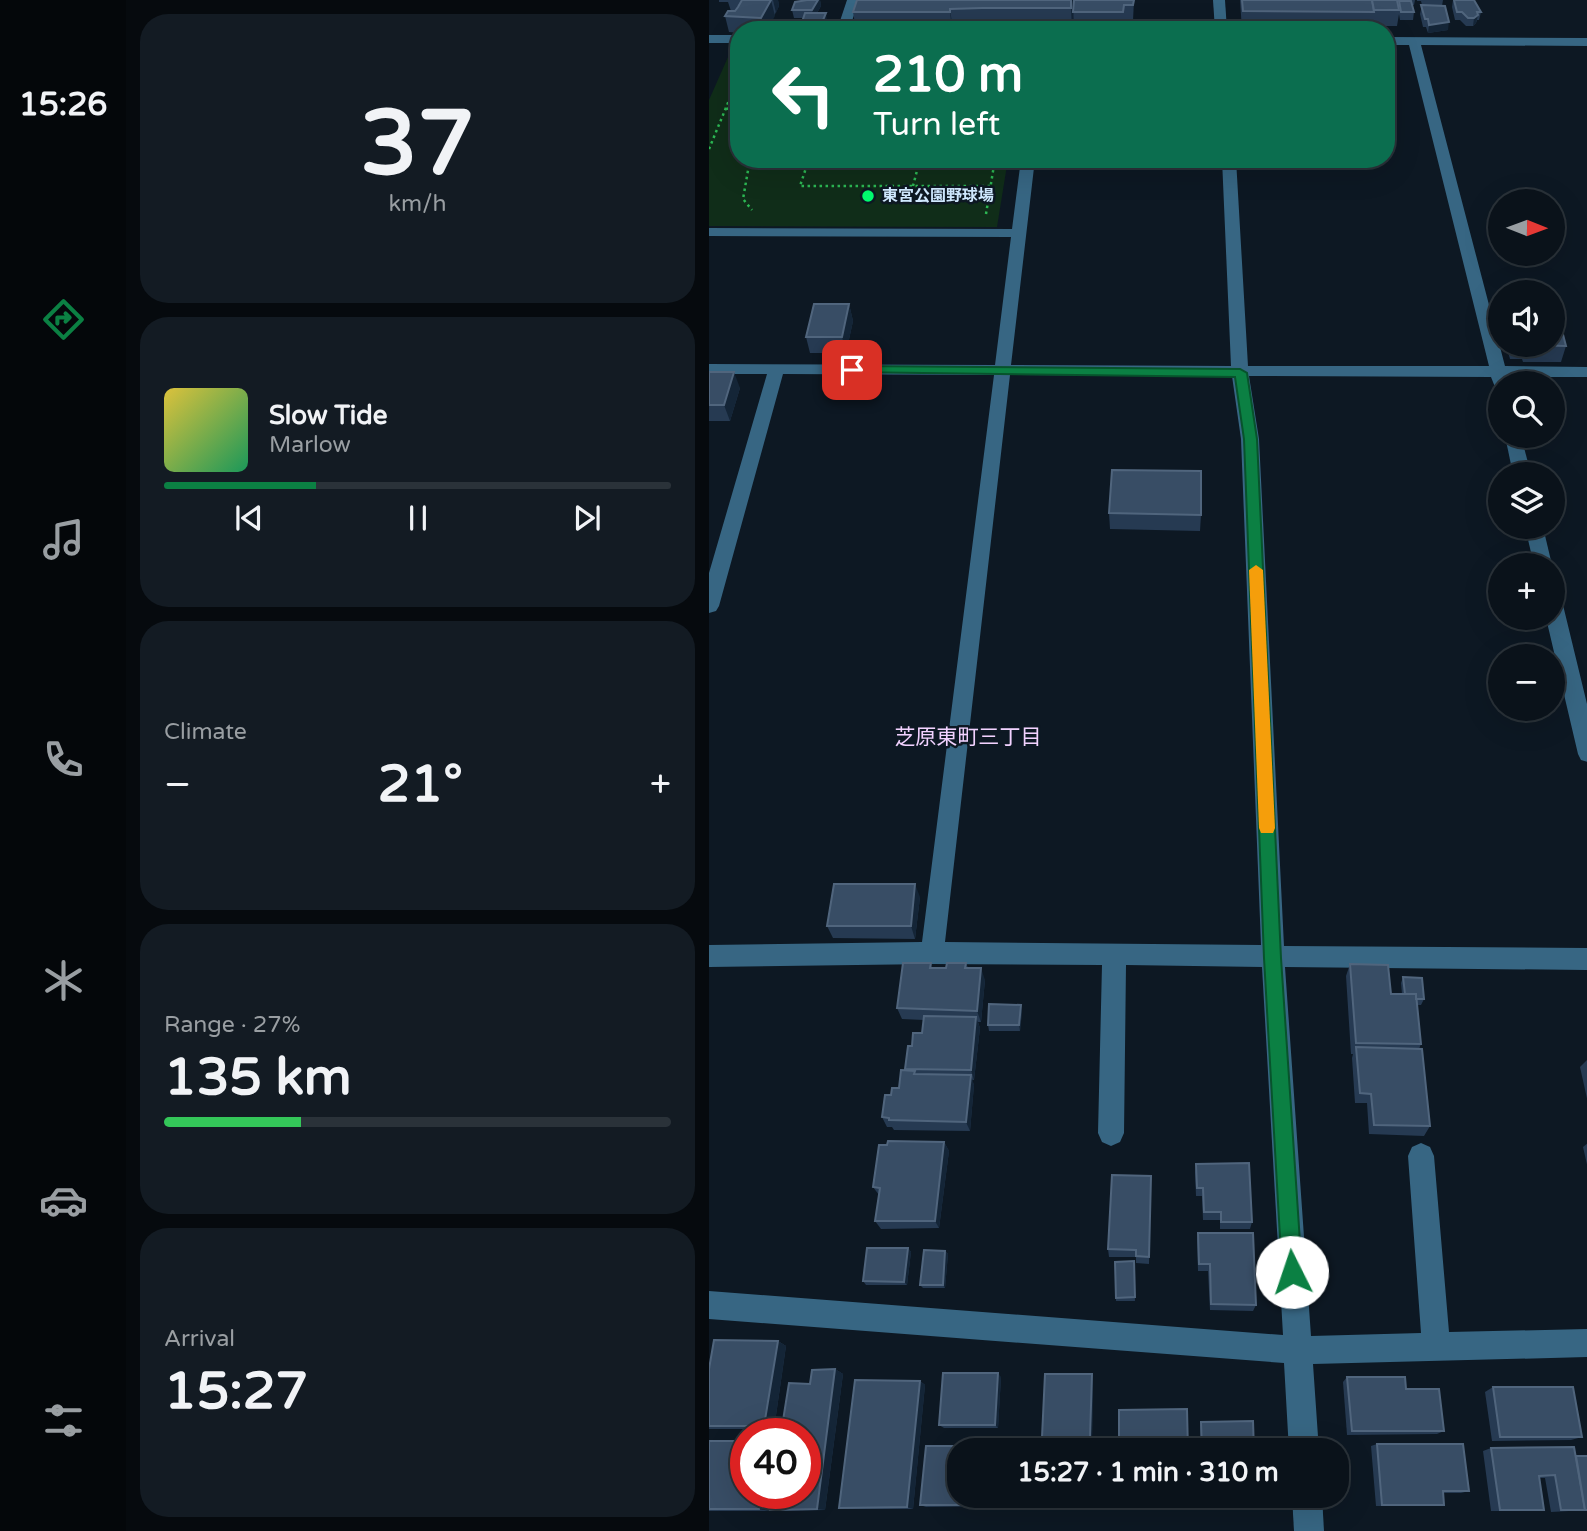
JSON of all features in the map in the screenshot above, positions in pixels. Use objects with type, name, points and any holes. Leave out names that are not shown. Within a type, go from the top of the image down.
[{"type":"street","points":[[846,21],[853,0]]},
{"type":"street","points":[[1219,0],[1220,21]]},
{"type":"street","points":[[710,41],[730,40]]},
{"type":"street","points":[[1395,41],[1587,42]]},
{"type":"street","points":[[1414,41],[1498,371]]},
{"type":"street","points":[[932,953],[1027,168]]},
{"type":"street","points":[[1229,168],[1240,373],[1250,439],[1273,958],[1303,1438]]},
{"type":"street","points":[[709,232],[1020,233]]},
{"type":"street","points":[[709,369],[1488,377]]},
{"type":"street","points":[[709,606],[776,370]]},
{"type":"street","points":[[1565,373],[1587,372]]},
{"type":"street","points":[[1559,630],[1587,754]]},
{"type":"street","points":[[709,956],[932,953],[1587,959]]},
{"type":"street","points":[[1111,1133],[1114,955]]},
{"type":"street","points":[[1421,1156],[1436,1347]]},
{"type":"street","points":[[709,1305],[1297,1350],[1587,1343]]},
{"type":"street","points":[[1308,1508],[1309,1531]]},
{"type":"path","points":[[709,149],[730,97]]},
{"type":"path","points":[[725,109],[730,108]]},
{"type":"path","points":[[748,168],[743,199],[757,216]]},
{"type":"path","points":[[806,168],[800,186],[990,186]]},
{"type":"path","points":[[913,186],[918,168]]},
{"type":"green space","points":[[730,53],[730,168],[1007,168],[997,227],[709,226],[709,100]]},
{"type":"building","points":[[742,0],[771,0],[761,18],[725,16],[728,11],[735,11]]},
{"type":"building","points":[[818,0],[812,10],[792,10],[795,2]]},
{"type":"building","points":[[857,0],[1071,0],[1071,8],[853,12]]},
{"type":"building","points":[[1074,0],[1134,0],[1133,5],[1124,5],[1123,12],[1073,12]]},
{"type":"building","points":[[1242,0],[1372,0],[1374,12],[1243,11]]},
{"type":"building","points":[[1372,0],[1397,0],[1399,10],[1374,10]]},
{"type":"building","points":[[1454,0],[1474,0],[1481,12],[1477,12],[1478,15],[1474,18],[1468,18],[1462,12],[1457,12]]},
{"type":"building","points":[[1399,1],[1411,1],[1414,12],[1401,12]]},
{"type":"building","points":[[1421,5],[1445,6],[1449,22],[1429,25]]},
{"type":"building","points":[[805,13],[826,13],[823,21],[802,21]]},
{"type":"building","points":[[814,304],[849,304],[842,337],[806,337]]},
{"type":"building","points":[[709,372],[734,372],[724,405],[709,405]]},
{"type":"building","points":[[1112,470],[1201,471],[1201,515],[1109,513]]},
{"type":"building","points":[[834,884],[915,884],[911,926],[827,926]]},
{"type":"building","points":[[903,963],[931,963],[930,968],[946,968],[947,963],[966,963],[965,968],[981,968],[977,1011],[897,1008]]},
{"type":"building","points":[[1350,964],[1388,965],[1391,994],[1416,994],[1421,1044],[1356,1043]]},
{"type":"building","points":[[1403,977],[1422,978],[1424,999],[1416,999],[1416,994],[1405,994]]},
{"type":"building","points":[[989,1004],[1021,1005],[1019,1025],[988,1025]]},
{"type":"building","points":[[924,1016],[976,1017],[971,1070],[905,1069],[908,1046],[912,1046],[913,1033],[922,1033]]},
{"type":"building","points":[[1356,1047],[1422,1049],[1430,1126],[1374,1125],[1371,1094],[1360,1093]]},
{"type":"building","points":[[901,1070],[915,1071],[914,1074],[971,1075],[966,1122],[889,1120],[882,1117],[885,1095],[891,1095],[892,1088],[899,1088]]},
{"type":"building","points":[[888,1141],[944,1142],[935,1221],[875,1221],[880,1188],[873,1187],[879,1145],[887,1145]]},
{"type":"building","points":[[1249,1163],[1252,1222],[1221,1222],[1221,1212],[1204,1212],[1203,1188],[1197,1188],[1196,1164]]},
{"type":"building","points":[[1112,1175],[1151,1176],[1149,1257],[1136,1256],[1136,1250],[1108,1249]]},
{"type":"building","points":[[1198,1233],[1253,1233],[1256,1305],[1211,1304],[1210,1264],[1199,1264]]},
{"type":"building","points":[[867,1248],[908,1248],[904,1282],[863,1281]]},
{"type":"building","points":[[924,1250],[945,1251],[943,1285],[920,1285]]},
{"type":"building","points":[[1134,1261],[1135,1297],[1116,1298],[1115,1262]]},
{"type":"building","points":[[714,1340],[778,1341],[765,1418],[730,1418],[730,1426],[709,1426],[709,1369]]},
{"type":"building","points":[[835,1369],[821,1478],[821,1418],[783,1418],[789,1383],[810,1384],[812,1370]]},
{"type":"building","points":[[943,1373],[998,1373],[995,1425],[939,1425]]},
{"type":"building","points":[[1045,1374],[1092,1374],[1090,1437],[1042,1437]]},
{"type":"building","points":[[1347,1377],[1405,1377],[1406,1389],[1439,1389],[1444,1431],[1352,1431]]},
{"type":"building","points":[[855,1380],[920,1381],[907,1507],[839,1508]]},
{"type":"building","points":[[1493,1387],[1573,1387],[1582,1437],[1500,1437]]},
{"type":"building","points":[[1187,1409],[1188,1438],[1119,1438],[1119,1410]]},
{"type":"building","points":[[1253,1421],[1254,1438],[1202,1438],[1201,1422]]},
{"type":"building","points":[[709,1441],[730,1441],[730,1509],[709,1509]]},
{"type":"building","points":[[1377,1444],[1463,1444],[1469,1491],[1443,1491],[1444,1505],[1382,1505]]},
{"type":"building","points":[[926,1446],[947,1446],[947,1505],[920,1505]]},
{"type":"building","points":[[1574,1447],[1585,1510],[1561,1510],[1555,1475],[1539,1476],[1544,1510],[1500,1510],[1491,1448]]},
{"type":"building","points":[[1576,1456],[1588,1456],[1588,1510],[1585,1510]]},
{"type":"slow traffic","points":[[1256,570],[1267,828]]},
{"type":"place","name":"東宮公園野球場","points":[[868,196]]},
{"type":"district","name":"芝原東町三丁目","points":[[968,737]]},
{"type":"route","points":[[852,370],[1240,373],[1250,439],[1273,958],[1292,1272]]}]
